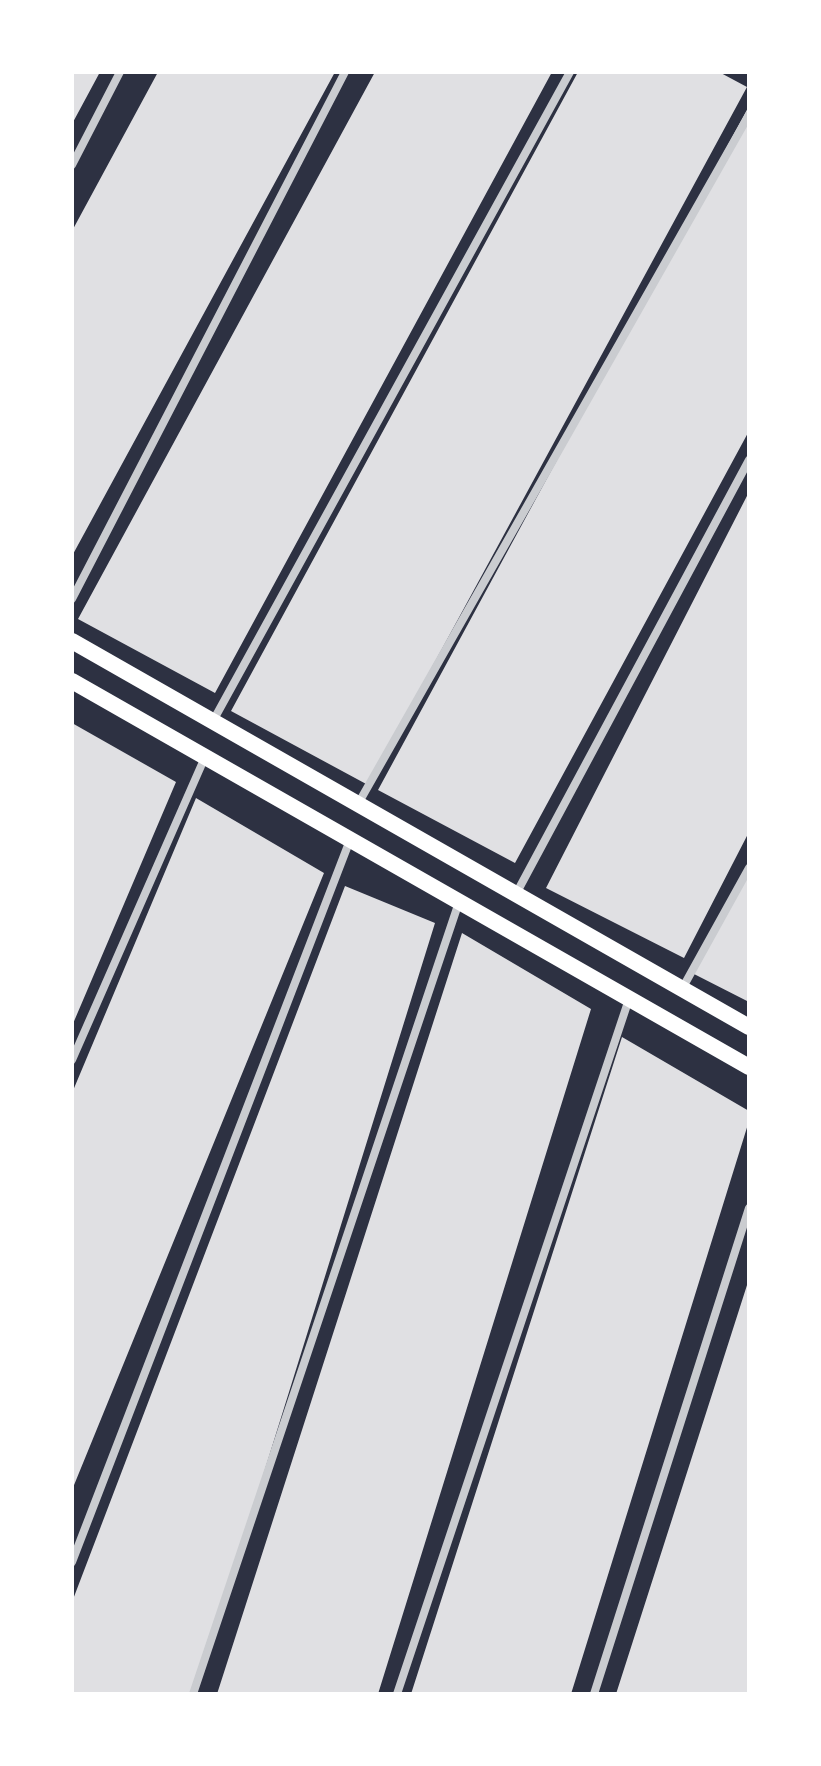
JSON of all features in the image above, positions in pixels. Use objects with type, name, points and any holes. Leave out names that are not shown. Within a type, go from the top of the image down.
[{"type":"main road","points":[[72,641],[749,1027]]},
{"type":"main road","points":[[72,681],[749,1067]]},
{"type":"street","points":[[72,165],[120,72]]},
{"type":"street","points":[[72,599],[345,72]]},
{"type":"street","points":[[213,721],[570,72]]},
{"type":"street","points":[[358,804],[749,115]]},
{"type":"street","points":[[516,894],[749,460]]},
{"type":"street","points":[[72,1060],[205,757]]},
{"type":"street","points":[[72,1562],[350,839]]},
{"type":"street","points":[[682,989],[749,868]]},
{"type":"street","points":[[193,1694],[459,901]]},
{"type":"street","points":[[397,1694],[629,999]]},
{"type":"street","points":[[594,1694],[749,1208]]},
{"type":"building","points":[[72,72],[100,72],[72,124]]},
{"type":"building","points":[[158,72],[335,72],[72,556],[72,231]]},
{"type":"building","points":[[375,72],[552,72],[215,693],[78,619]]},
{"type":"building","points":[[578,72],[719,72],[747,87],[368,785],[231,711]]},
{"type":"building","points":[[749,106],[749,431],[515,863],[378,790]]},
{"type":"building","points":[[749,492],[749,832],[684,958],[546,888]]},
{"type":"building","points":[[72,723],[176,782],[72,1026]]},
{"type":"building","points":[[196,798],[324,873],[72,1490],[72,1093]]},
{"type":"building","points":[[749,868],[749,1002],[694,974]]},
{"type":"building","points":[[345,886],[435,923],[195,1694],[72,1694],[72,1602]]},
{"type":"building","points":[[462,933],[591,1009],[378,1694],[217,1694]]},
{"type":"building","points":[[622,1037],[749,1111],[749,1121],[571,1694],[411,1694]]},
{"type":"building","points":[[748,1282],[749,1694],[616,1694]]}]
